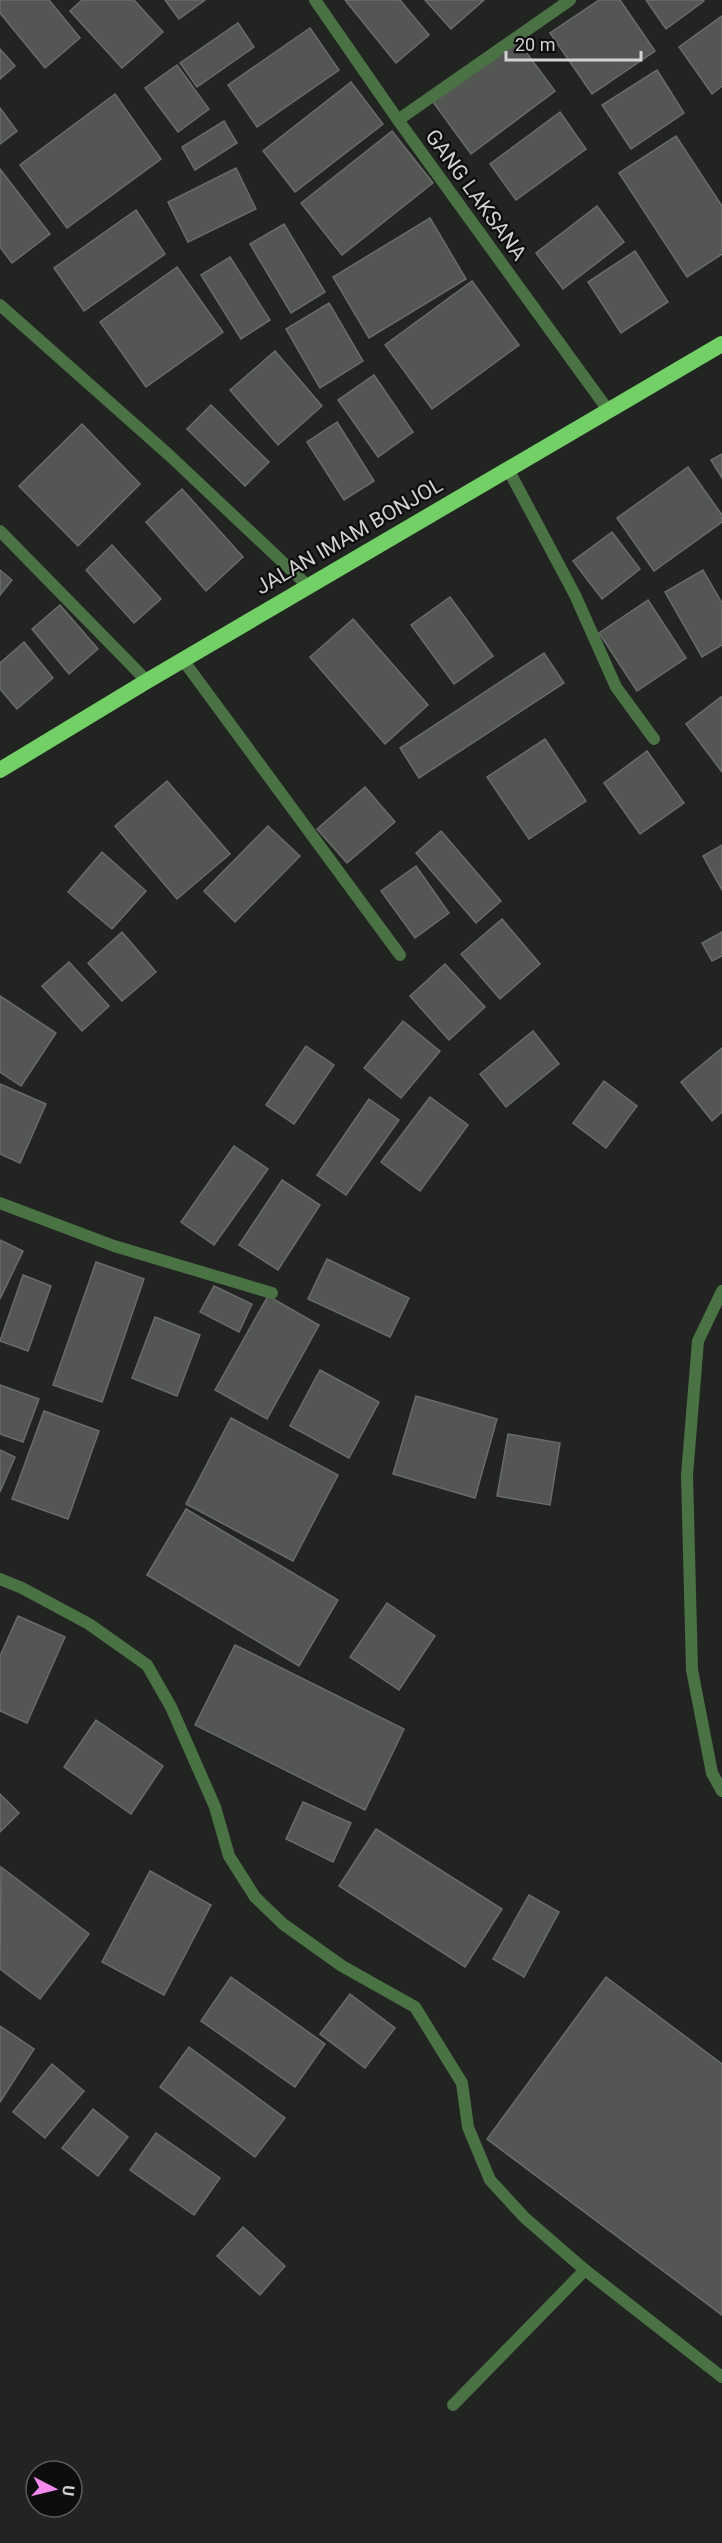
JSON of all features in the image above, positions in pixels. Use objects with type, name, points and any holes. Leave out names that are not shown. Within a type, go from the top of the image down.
[{"type":"highway","name":"JALAN IMAM BONJOL","points":[[0,770],[308,586],[722,344]]},
{"type":"street","name":"GANG LAKSANA","points":[[315,0],[398,120],[608,410]]},
{"type":"street","points":[[398,120],[570,0]]},
{"type":"street","points":[[0,305],[169,454],[308,586]]},
{"type":"street","points":[[508,469],[575,595],[616,687],[654,739]]},
{"type":"street","points":[[0,531],[147,681]]},
{"type":"street","points":[[183,660],[400,955]]},
{"type":"street","points":[[0,1203],[114,1246],[272,1293]]},
{"type":"street","points":[[722,1291],[698,1341],[687,1475],[692,1670],[712,1773],[722,1791]]},
{"type":"street","points":[[0,1579],[22,1588],[89,1624],[147,1665],[171,1707],[215,1807],[229,1856],[255,1897],[283,1924],[342,1966],[414,2007],[462,2083],[468,2127],[490,2180],[525,2218],[585,2270],[722,2377]]},
{"type":"street","points":[[453,2405],[585,2270]]},
{"type":"building","points":[[0,0],[49,0],[80,38],[45,68],[0,13]]},
{"type":"building","points":[[82,0],[134,0],[163,32],[122,68],[70,11]]},
{"type":"building","points":[[165,0],[205,0],[179,19]]},
{"type":"building","points":[[345,0],[400,0],[429,35],[396,63]]},
{"type":"building","points":[[425,0],[484,0],[451,29]]},
{"type":"building","points":[[599,0],[620,0],[655,51],[592,94],[550,33]]},
{"type":"building","points":[[646,0],[703,0],[704,1],[666,29]]},
{"type":"building","points":[[722,16],[722,86],[712,94],[679,47]]},
{"type":"building","points":[[238,23],[254,47],[197,87],[180,63]]},
{"type":"building","points":[[310,28],[339,70],[257,127],[228,85]]},
{"type":"building","points":[[517,40],[555,91],[471,154],[433,102]]},
{"type":"building","points":[[0,49],[15,66],[0,79]]},
{"type":"building","points":[[177,65],[209,109],[178,132],[145,88]]},
{"type":"building","points":[[657,70],[684,113],[631,149],[602,105]]},
{"type":"building","points":[[351,82],[383,124],[295,192],[263,151]]},
{"type":"building","points":[[115,94],[161,159],[67,228],[20,165]]},
{"type":"building","points":[[0,108],[17,131],[0,144]]},
{"type":"building","points":[[560,112],[586,149],[516,200],[490,164]]},
{"type":"building","points":[[224,121],[237,143],[195,170],[182,147]]},
{"type":"building","points":[[392,131],[433,183],[342,255],[301,203]]},
{"type":"building","points":[[676,136],[722,206],[722,254],[687,277],[619,173]]},
{"type":"building","points":[[236,168],[256,209],[188,242],[168,202]]},
{"type":"building","points":[[0,169],[50,234],[12,263],[0,247]]},
{"type":"building","points":[[597,206],[624,242],[563,289],[536,253]]},
{"type":"building","points":[[136,210],[165,254],[84,311],[54,268]]},
{"type":"building","points":[[430,218],[466,279],[369,338],[333,277]]},
{"type":"building","points":[[284,224],[325,292],[291,313],[250,244]]},
{"type":"building","points":[[635,251],[668,302],[621,333],[588,282]]},
{"type":"building","points":[[230,257],[270,320],[241,339],[201,275]]},
{"type":"building","points":[[177,267],[223,332],[146,387],[100,322]]},
{"type":"building","points":[[472,281],[519,345],[432,409],[385,345]]},
{"type":"building","points":[[329,303],[363,361],[320,388],[286,329]]},
{"type":"building","points":[[275,351],[322,406],[278,445],[230,390]]},
{"type":"building","points":[[374,375],[413,432],[378,457],[338,400]]},
{"type":"building","points":[[211,405],[269,462],[245,486],[187,429]]},
{"type":"building","points":[[337,422],[374,481],[344,500],[307,442]]},
{"type":"building","points":[[82,424],[140,484],[78,546],[19,486]]},
{"type":"building","points":[[722,454],[722,478],[711,460]]},
{"type":"building","points":[[688,467],[722,515],[722,522],[654,571],[617,518]]},
{"type":"building","points":[[182,489],[243,557],[206,591],[146,522]]},
{"type":"building","points":[[612,532],[640,569],[602,599],[573,561]]},
{"type":"building","points":[[112,545],[161,599],[134,623],[86,570]]},
{"type":"building","points":[[0,570],[12,580],[0,595]]},
{"type":"building","points":[[703,570],[722,603],[722,645],[702,657],[665,592]]},
{"type":"building","points":[[450,597],[493,656],[454,684],[411,625]]},
{"type":"building","points":[[648,600],[686,658],[637,691],[599,633]]},
{"type":"building","points":[[60,605],[98,649],[69,674],[32,629]]},
{"type":"building","points":[[353,619],[428,705],[385,744],[310,657]]},
{"type":"building","points":[[24,642],[53,678],[17,709],[0,689],[0,663]]},
{"type":"building","points":[[544,653],[564,683],[419,778],[400,748]]},
{"type":"building","points":[[721,697],[722,699],[722,772],[686,724]]},
{"type":"building","points":[[545,739],[586,801],[529,839],[487,777]]},
{"type":"building","points":[[647,751],[684,803],[640,834],[604,783]]},
{"type":"building","points":[[167,781],[230,854],[177,899],[115,826]]},
{"type":"building","points":[[365,787],[395,822],[347,863],[317,829]]},
{"type":"building","points":[[268,826],[300,856],[235,922],[204,891]]},
{"type":"building","points":[[441,831],[501,901],[476,923],[416,853]]},
{"type":"building","points":[[722,845],[722,890],[703,856]]},
{"type":"building","points":[[102,852],[146,891],[112,929],[68,892]]},
{"type":"building","points":[[416,866],[449,913],[415,938],[381,891]]},
{"type":"building","points":[[502,919],[540,964],[500,999],[461,954]]},
{"type":"building","points":[[122,932],[156,972],[122,1001],[88,963]]},
{"type":"building","points":[[722,932],[722,956],[712,961],[702,943]]},
{"type":"building","points":[[69,962],[109,1006],[82,1031],[42,986]]},
{"type":"building","points":[[445,964],[485,1007],[449,1040],[410,996]]},
{"type":"building","points":[[0,996],[56,1033],[21,1086],[0,1072]]},
{"type":"building","points":[[403,1021],[440,1051],[401,1098],[364,1068]]},
{"type":"building","points":[[533,1031],[559,1064],[506,1107],[480,1074]]},
{"type":"building","points":[[306,1046],[334,1065],[294,1124],[266,1105]]},
{"type":"building","points":[[722,1048],[722,1112],[712,1121],[681,1082]]},
{"type":"building","points":[[604,1081],[637,1106],[606,1148],[573,1123]]},
{"type":"building","points":[[0,1084],[46,1104],[20,1163],[0,1154]]},
{"type":"building","points":[[430,1097],[468,1125],[420,1191],[381,1162]]},
{"type":"building","points":[[369,1099],[399,1120],[346,1195],[317,1175]]},
{"type":"building","points":[[234,1146],[268,1169],[214,1245],[181,1222]]},
{"type":"building","points":[[282,1180],[320,1205],[278,1270],[239,1245]]},
{"type":"building","points":[[0,1240],[23,1251],[0,1299]]},
{"type":"building","points":[[327,1259],[409,1298],[390,1337],[308,1299]]},
{"type":"building","points":[[96,1262],[144,1279],[102,1402],[53,1385]]},
{"type":"building","points":[[23,1275],[51,1286],[28,1351],[0,1341]]},
{"type":"building","points":[[214,1286],[252,1304],[239,1332],[200,1312]]},
{"type":"building","points":[[268,1296],[319,1325],[267,1419],[215,1390]]},
{"type":"building","points":[[155,1317],[200,1335],[177,1396],[132,1378]]},
{"type":"building","points":[[320,1370],[379,1402],[349,1458],[290,1426]]},
{"type":"building","points":[[0,1385],[39,1399],[23,1442],[0,1434]]},
{"type":"building","points":[[416,1396],[497,1419],[475,1498],[393,1474]]},
{"type":"building","points":[[44,1411],[99,1431],[68,1519],[12,1499]]},
{"type":"building","points":[[231,1418],[338,1475],[293,1561],[186,1504]]},
{"type":"building","points":[[508,1434],[560,1443],[550,1505],[497,1496]]},
{"type":"building","points":[[0,1450],[15,1457],[0,1492]]},
{"type":"building","points":[[186,1509],[338,1600],[299,1666],[147,1575]]},
{"type":"building","points":[[387,1603],[435,1636],[399,1690],[350,1657]]},
{"type":"building","points":[[18,1616],[65,1637],[27,1723],[0,1711],[0,1656]]},
{"type":"building","points":[[235,1645],[404,1729],[365,1810],[195,1725]]},
{"type":"building","points":[[96,1720],[163,1766],[131,1814],[64,1767]]},
{"type":"building","points":[[0,1794],[19,1813],[0,1832]]},
{"type":"building","points":[[303,1802],[351,1823],[333,1862],[286,1839]]},
{"type":"building","points":[[376,1829],[502,1909],[465,1967],[339,1886]]},
{"type":"building","points":[[1,1867],[89,1934],[40,1999],[0,1969]]},
{"type":"building","points":[[150,1871],[211,1905],[164,1995],[102,1962]]},
{"type":"building","points":[[529,1895],[559,1912],[524,1977],[493,1959]]},
{"type":"building","points":[[231,1977],[325,2044],[295,2087],[201,2021]]},
{"type":"building","points":[[606,1977],[722,2064],[722,2315],[487,2139]]},
{"type":"building","points":[[350,1994],[395,2028],[365,2068],[320,2034]]},
{"type":"building","points":[[0,2026],[34,2049],[0,2102]]},
{"type":"building","points":[[189,2047],[285,2118],[255,2157],[160,2087]]},
{"type":"building","points":[[52,2064],[84,2091],[45,2138],[13,2112]]},
{"type":"building","points":[[93,2109],[128,2137],[98,2176],[62,2148]]},
{"type":"building","points":[[156,2133],[220,2178],[194,2215],[130,2170]]},
{"type":"building","points":[[243,2227],[285,2266],[260,2295],[217,2256]]}]
